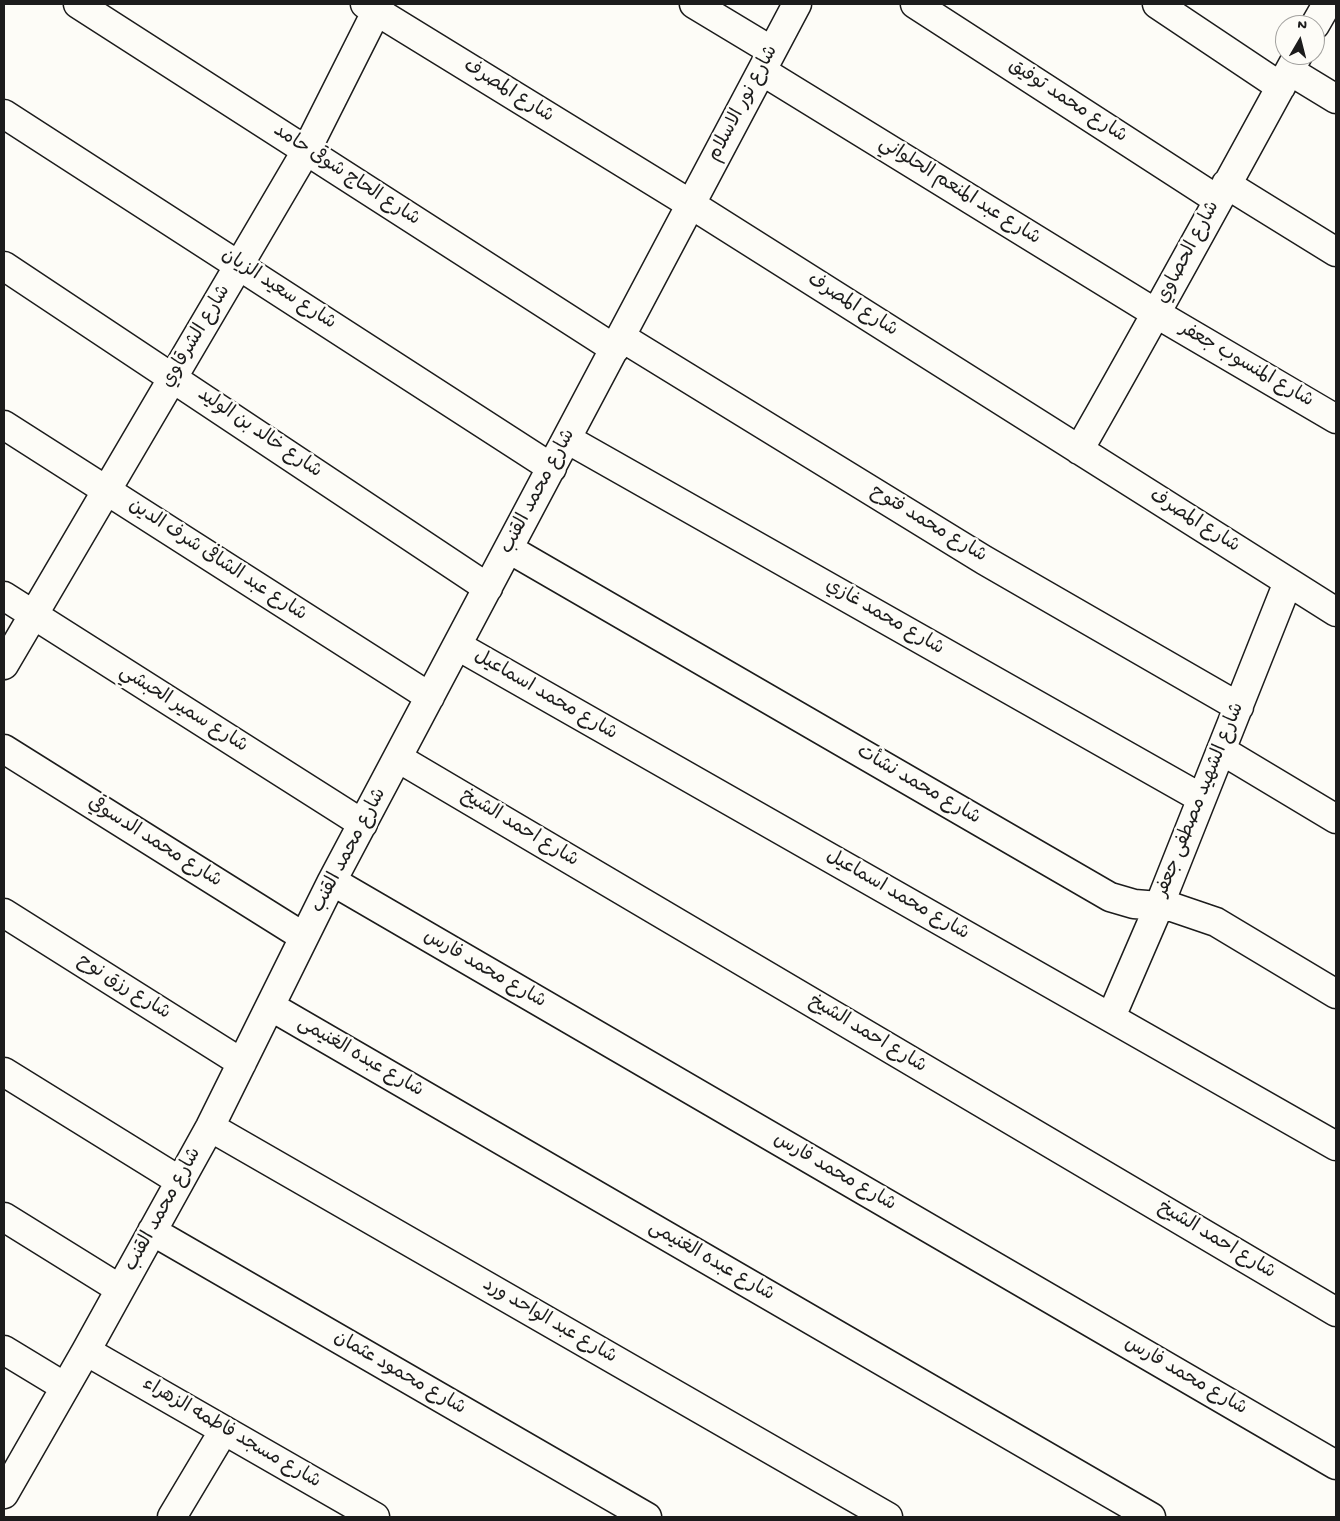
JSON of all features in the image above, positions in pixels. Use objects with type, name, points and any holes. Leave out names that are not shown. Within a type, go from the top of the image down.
[{"type":"street","name":"شارع الحاج شوقى حامد","points":[[78,4],[306,151],[618,343]]},
{"type":"street","name":"شارع عبد المنعم الحلواني","points":[[694,4],[767,61],[1156,314]]},
{"type":"street","name":"شارع نور الاسلام","points":[[692,205],[796,4]]},
{"type":"street","name":"شارع محمد توفيق","points":[[915,4],[1222,192],[1336,252]]},
{"type":"street","points":[[1157,4],[1290,71],[1336,98]]},
{"type":"street","points":[[1321,15],[1327,4]]},
{"type":"street","name":"شارع الشرقاوي","points":[[4,665],[306,151],[374,6]]},
{"type":"street","name":"شارع المصرف","points":[[374,6],[1336,612]]},
{"type":"street","name":"شارع الحصاوي","points":[[1079,450],[1290,71]]},
{"type":"street","name":"شارع سعيد الزيان","points":[[4,114],[552,468]]},
{"type":"street","name":"شارع محمد القنب","points":[[4,1494],[86,1351],[210,1127],[332,881],[692,205]]},
{"type":"street","name":"شارع خالد بن الوليد","points":[[4,266],[488,588]]},
{"type":"street","name":"شارع المنسوب جعفر","points":[[1156,314],[1336,419]]},
{"type":"street","name":"شارع محمد فتوح","points":[[618,343],[984,560],[1239,706]]},
{"type":"street","name":"شارع عبد الشافى شرف الدين","points":[[4,425],[430,697]]},
{"type":"street","name":"شارع محمد غازي","points":[[567,439],[1202,798]]},
{"type":"street","name":"شارع محمد نشأت","points":[[509,549],[1110,897],[1134,904],[1186,911],[1216,922],[1336,994]]},
{"type":"street","name":"شارع الشهيد مصطفى جعفر","points":[[1111,1017],[1159,906],[1288,582]]},
{"type":"street","name":"شارع سمير الحبشي","points":[[4,596],[363,824]]},
{"type":"street","name":"شارع محمد اسماعيل","points":[[458,646],[1336,1146]]},
{"type":"street","name":"شارع محمد الدسوقي","points":[[4,749],[304,937]]},
{"type":"street","points":[[1221,750],[1336,819]]},
{"type":"street","name":"شارع احمد الشيخ","points":[[398,758],[1336,1312]]},
{"type":"street","name":"شارع محمد فارس","points":[[332,881],[1336,1465]]},
{"type":"street","name":"شارع رزق نوح","points":[[4,913],[242,1063]]},
{"type":"street","name":"شارع عبده الغنيمى","points":[[270,1006],[1151,1517]]},
{"type":"street","points":[[4,1072],[180,1181]]},
{"type":"street","name":"شارع عبد الواحد ورد","points":[[210,1127],[888,1517]]},
{"type":"street","points":[[4,1217],[120,1289]]},
{"type":"street","name":"شارع محمود عثمان","points":[[152,1231],[647,1517]]},
{"type":"street","points":[[4,1350],[65,1387]]},
{"type":"street","name":"شارع مسجد فاطمه الزهراء","points":[[86,1351],[224,1430],[336,1508],[375,1517]]},
{"type":"street","points":[[172,1517],[224,1430]]}]
